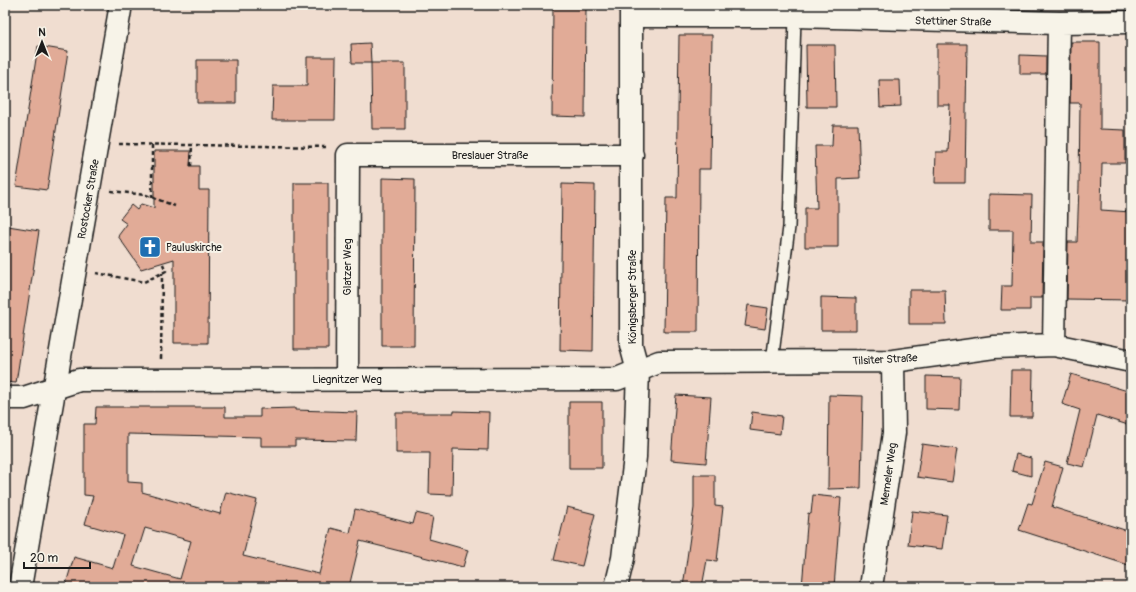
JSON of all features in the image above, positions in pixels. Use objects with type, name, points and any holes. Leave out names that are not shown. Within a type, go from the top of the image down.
[{"type":"street","name":"Rostocker Straße","points":[[20,587],[56,389],[120,10]]},
{"type":"street","name":"Stettiner Straße","points":[[631,10],[927,13],[1061,17],[1131,22]]},
{"type":"street","name":"Königsberger Straße","points":[[616,587],[623,558],[635,457],[638,371],[631,345],[631,10]]},
{"type":"street","points":[[1054,345],[1061,17]]},
{"type":"street","name":"Breslauer Straße","points":[[348,155],[632,155]]},
{"type":"street","name":"Glatzer Weg","points":[[347,379],[348,155]]},
{"type":"street","name":"Tilsiter Straße","points":[[638,371],[659,362],[893,361],[994,347],[1054,345],[1131,361]]},
{"type":"street","name":"Memeler Weg","points":[[871,587],[894,433],[893,361]]},
{"type":"street","name":"Liegnitzer Weg","points":[[56,389],[79,380],[617,378],[638,371]]},
{"type":"street","points":[[5,398],[24,398],[56,389]]},
{"type":"lane","points":[[772,362],[789,226],[795,11]]},
{"type":"path","points":[[97,144],[339,148],[348,155]]},
{"type":"path","points":[[152,144],[152,198]]},
{"type":"path","points":[[191,166],[192,145]]},
{"type":"path","points":[[90,188],[152,198],[174,206]]},
{"type":"path","points":[[76,269],[144,282],[166,271],[162,262]]},
{"type":"path","points":[[161,380],[162,273]]},
{"type":"building","points":[[553,5],[586,5],[585,117],[552,116]]},
{"type":"building","points":[[679,35],[712,35],[710,169],[699,169],[698,332],[664,332],[666,198],[677,198]]},
{"type":"building","points":[[1071,42],[1100,42],[1100,129],[1125,130],[1125,163],[1102,163],[1101,210],[1131,212],[1131,300],[1067,299],[1068,242],[1077,242],[1079,186],[1080,103],[1070,103]]},
{"type":"building","points":[[370,43],[371,63],[352,63],[351,44]]},
{"type":"building","points":[[937,44],[967,44],[965,183],[935,183],[936,152],[948,152],[950,105],[937,105]]},
{"type":"building","points":[[806,45],[835,45],[836,107],[807,107]]},
{"type":"building","points":[[38,46],[68,51],[47,190],[16,186]]},
{"type":"building","points":[[1020,55],[1046,56],[1046,74],[1020,74]]},
{"type":"building","points":[[307,57],[336,57],[335,120],[272,120],[273,86],[307,86]]},
{"type":"building","points":[[197,60],[236,60],[236,103],[197,103]]},
{"type":"building","points":[[371,63],[405,63],[405,129],[372,129]]},
{"type":"building","points":[[879,80],[900,80],[901,106],[880,107]]},
{"type":"building","points":[[833,125],[858,125],[860,178],[838,179],[838,247],[805,247],[805,208],[817,208],[815,146],[832,146]]},
{"type":"building","points":[[154,151],[191,151],[190,166],[199,166],[199,190],[209,190],[208,343],[174,343],[174,259],[141,269],[118,236],[127,224],[120,219],[131,205],[137,210],[141,204],[154,208]]},
{"type":"building","points":[[382,178],[415,179],[414,346],[382,346]]},
{"type":"building","points":[[294,183],[328,183],[328,349],[294,349]]},
{"type":"building","points":[[562,184],[595,185],[593,351],[560,350]]},
{"type":"building","points":[[989,194],[1032,195],[1031,242],[1043,242],[1042,298],[1030,298],[1030,310],[1001,310],[1002,286],[1012,286],[1013,230],[989,230]]},
{"type":"building","points":[[8,226],[39,231],[16,383],[5,382],[5,245]]},
{"type":"building","points":[[909,290],[945,290],[946,324],[909,324]]},
{"type":"building","points":[[821,297],[856,298],[856,330],[821,330]]},
{"type":"building","points":[[748,305],[768,308],[765,329],[745,326]]},
{"type":"building","points":[[1011,370],[1033,370],[1032,417],[1010,417]]},
{"type":"building","points":[[1071,374],[1131,392],[1131,426],[1097,415],[1084,467],[1067,463],[1080,410],[1062,404]]},
{"type":"building","points":[[926,376],[960,377],[959,410],[926,409]]},
{"type":"building","points":[[676,395],[711,397],[706,463],[671,460]]},
{"type":"building","points":[[829,395],[863,396],[861,488],[828,489]]},
{"type":"building","points":[[569,402],[602,402],[602,468],[569,468]]},
{"type":"building","points":[[96,407],[225,407],[225,417],[260,417],[260,409],[295,408],[295,410],[357,412],[356,441],[295,440],[295,446],[261,446],[261,437],[128,434],[128,482],[142,483],[142,492],[220,514],[226,492],[257,500],[243,556],[319,574],[331,528],[350,533],[355,509],[413,524],[416,513],[433,517],[429,539],[468,550],[463,567],[360,541],[349,587],[65,587],[74,557],[113,568],[123,535],[85,524],[93,496],[84,495],[84,424],[95,424]],"holes":[[[145,528],[191,541],[180,579],[133,566]]]},
{"type":"building","points":[[454,411],[489,412],[488,450],[453,449],[452,495],[429,494],[430,453],[396,453],[396,413],[454,413]]},
{"type":"building","points":[[752,412],[782,416],[780,434],[750,430]]},
{"type":"building","points":[[922,444],[957,449],[952,482],[917,477]]},
{"type":"building","points":[[1016,454],[1031,458],[1031,476],[1012,471]]},
{"type":"building","points":[[1045,462],[1063,467],[1052,507],[1131,532],[1131,566],[1019,530],[1028,503],[1032,504]]},
{"type":"building","points":[[694,475],[715,475],[715,506],[723,507],[717,561],[707,560],[702,587],[683,587],[694,508]]},
{"type":"building","points":[[813,495],[841,498],[834,587],[802,587],[808,513],[811,514]]},
{"type":"building","points":[[567,507],[595,514],[582,566],[554,560]]},
{"type":"building","points":[[912,511],[947,515],[942,549],[908,545]]},
{"type":"place","name":"Pauluskirche","points":[[150,247]]}]
